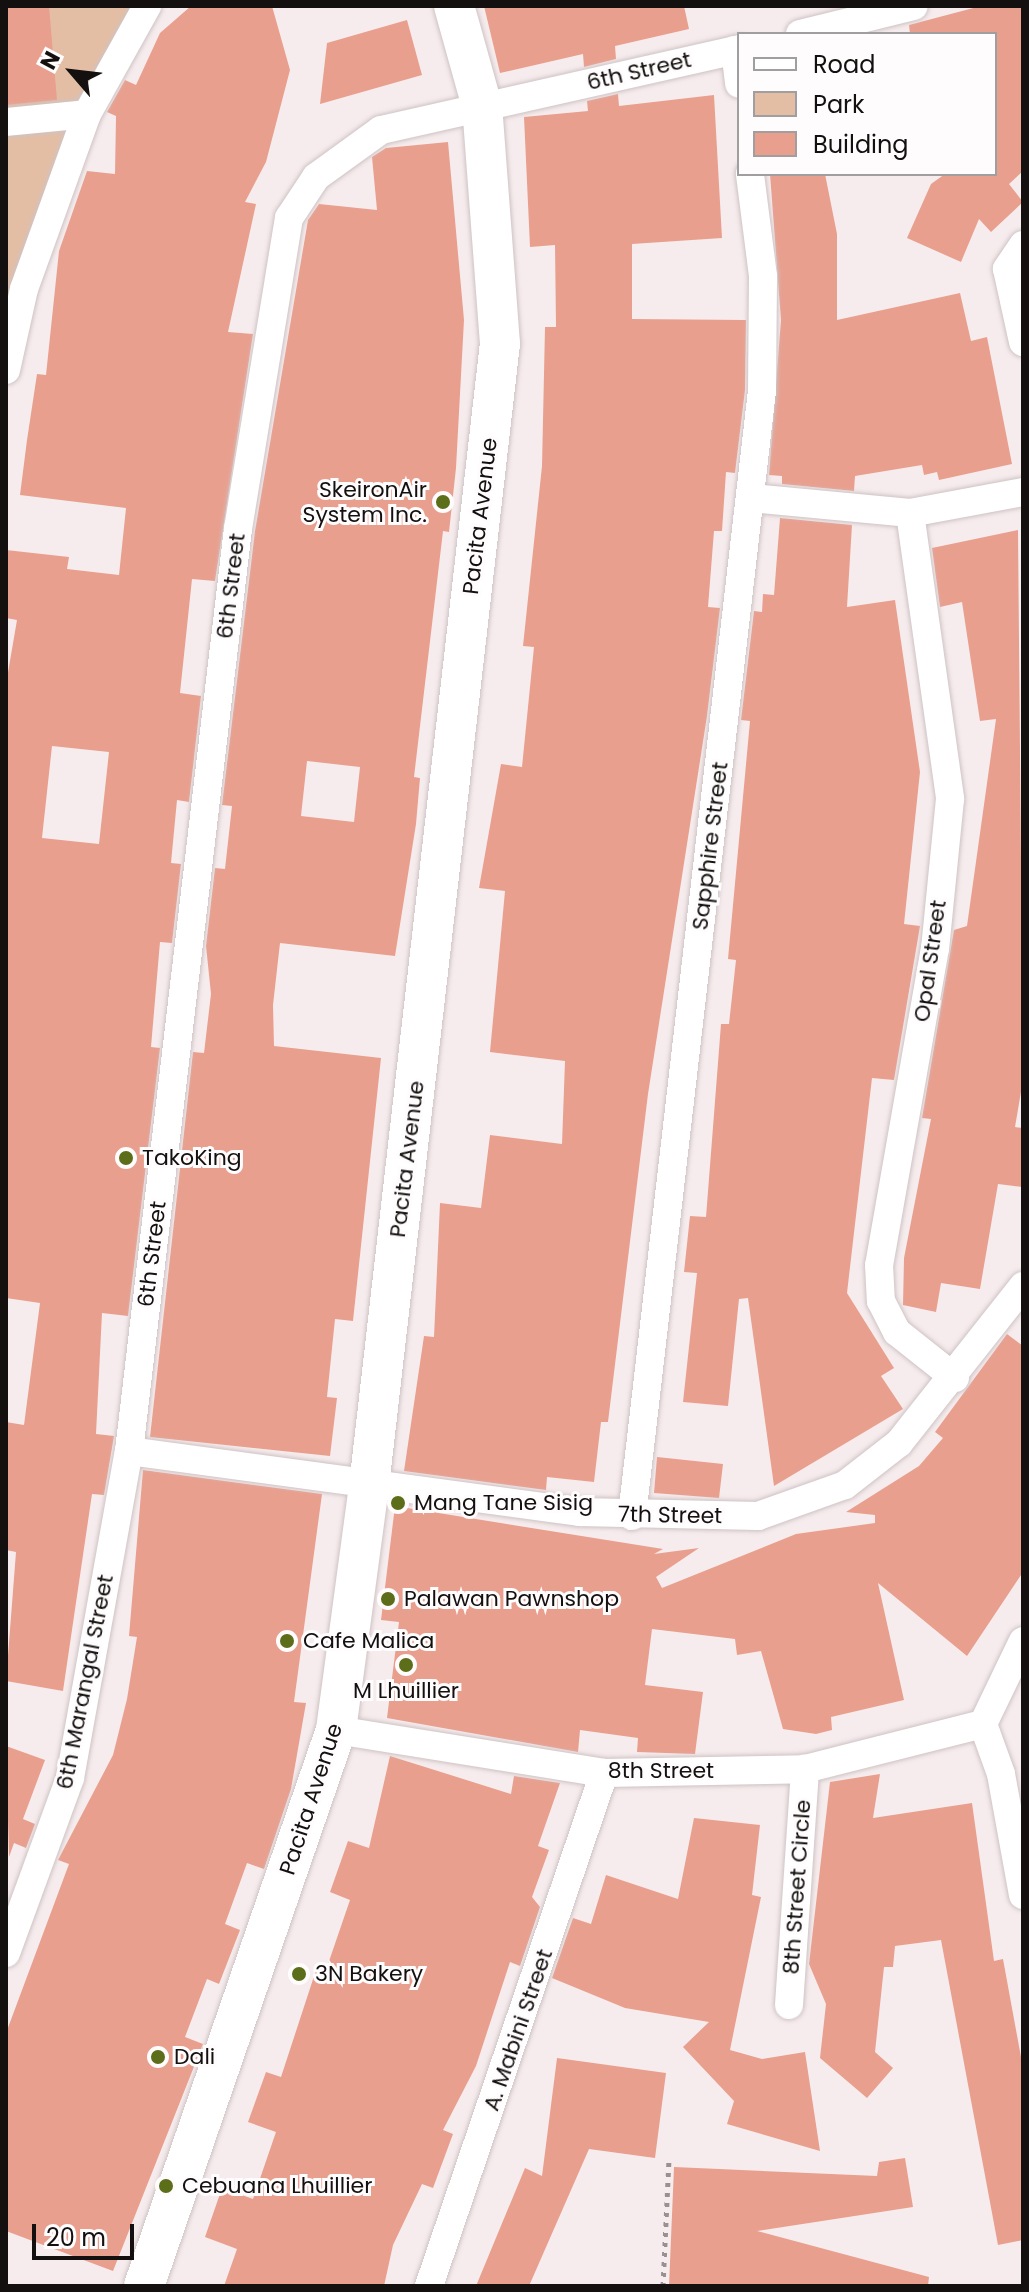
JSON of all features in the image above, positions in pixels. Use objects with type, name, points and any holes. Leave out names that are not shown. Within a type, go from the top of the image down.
[{"type":"main road","name":"Pacita Avenue","points":[[144,2286],[336,1730],[369,1486],[500,344],[482,106],[454,6]]},
{"type":"street","points":[[6,370],[24,289],[87,114],[147,6]]},
{"type":"street","points":[[808,32],[914,6]]},
{"type":"street","name":"6th Street","points":[[129,1451],[277,261],[289,218],[316,177],[347,148],[381,130],[737,49]]},
{"type":"street","points":[[6,122],[87,114]]},
{"type":"street","name":"Sapphire Street","points":[[632,1516],[751,498],[764,337],[750,176]]},
{"type":"street","points":[[1023,245],[1007,269],[1023,342]]},
{"type":"street","points":[[751,498],[910,513],[1023,492]]},
{"type":"street","name":"Opal Street","points":[[910,513],[950,799],[935,948],[879,1277],[881,1301],[897,1332],[955,1378]]},
{"type":"street","name":"7th Street","points":[[129,1451],[369,1486],[632,1516],[758,1516],[805,1505],[899,1443],[955,1378],[1023,1286]]},
{"type":"street","name":"6th Marangal Street","points":[[6,1953],[70,1778],[129,1451]]},
{"type":"street","points":[[1021,1650],[983,1724],[1001,1774],[1023,1895]]},
{"type":"street","name":"8th Street","points":[[336,1730],[604,1773],[805,1769],[983,1724]]},
{"type":"street","name":"8th Street Circle","points":[[789,2005],[805,1769]]},
{"type":"street","name":"A. Mabini Street","points":[[429,2286],[604,1773]]},
{"type":"path","points":[[663,2286],[669,2161]]},
{"type":"green space","points":[[6,6],[147,6],[87,114],[6,121]]},
{"type":"green space","points":[[79,119],[6,338],[6,125]]},
{"type":"building","points":[[6,6],[49,6],[57,100],[6,105]]},
{"type":"building","points":[[191,6],[272,6],[290,70],[266,162],[245,202],[256,204],[228,332],[253,334],[215,581],[192,579],[180,693],[201,696],[189,802],[177,800],[171,863],[181,864],[172,943],[160,942],[151,1047],[160,1048],[128,1316],[102,1313],[96,1434],[114,1436],[104,1495],[92,1494],[63,1691],[6,1681],[16,1552],[6,1550],[6,1422],[24,1425],[40,1303],[6,1298],[6,684],[17,620],[6,618],[6,550],[69,557],[67,569],[119,575],[126,508],[20,495],[37,374],[46,375],[59,251],[87,171],[115,174],[116,116],[107,112],[125,80],[136,85],[160,33]],"holes":[[[52,746],[109,752],[99,844],[42,838]]]},
{"type":"building","points":[[484,6],[684,6],[689,29],[615,46],[616,59],[584,67],[583,54],[500,73]]},
{"type":"building","points":[[981,6],[1023,6],[1023,171],[1009,184],[1023,202],[991,232],[979,219],[961,262],[907,238],[931,184],[942,176],[997,176],[997,32],[910,32],[909,25]]},
{"type":"building","points":[[407,20],[422,75],[320,104],[327,43]]},
{"type":"building","points":[[618,94],[619,106],[714,95],[722,238],[632,244],[632,319],[746,320],[745,390],[735,473],[726,472],[722,531],[714,531],[708,607],[720,608],[707,716],[648,1094],[608,1422],[601,1422],[594,1482],[547,1477],[546,1490],[404,1471],[424,1336],[434,1337],[440,1203],[481,1208],[490,1135],[562,1144],[565,1061],[490,1052],[505,891],[479,888],[501,764],[522,767],[534,647],[523,646],[542,466],[545,327],[556,327],[555,245],[530,247],[524,117],[588,111],[587,101]]},
{"type":"building","points":[[448,142],[464,320],[456,468],[449,532],[443,531],[414,777],[420,778],[416,824],[395,956],[280,943],[273,1005],[274,1046],[381,1058],[353,1321],[335,1319],[327,1397],[337,1398],[330,1456],[150,1437],[193,1052],[204,1053],[211,994],[206,946],[215,868],[225,869],[232,806],[222,805],[255,531],[308,220],[319,204],[377,210],[372,157],[386,148]],"holes":[[[307,761],[360,767],[354,822],[301,816]]]},
{"type":"building","points":[[770,176],[825,176],[837,234],[837,320],[960,293],[971,341],[987,337],[1012,464],[939,480],[937,472],[924,475],[922,465],[855,476],[854,491],[782,484],[782,476],[769,475],[781,320]]},
{"type":"building","points":[[780,518],[852,525],[847,607],[895,600],[920,772],[904,924],[920,926],[894,1080],[872,1078],[847,1293],[894,1368],[881,1376],[903,1409],[774,1486],[748,1298],[739,1299],[728,1406],[683,1402],[697,1273],[684,1272],[690,1216],[706,1217],[721,1024],[729,1024],[736,960],[728,959],[750,721],[741,720],[754,611],[762,612],[763,594],[774,595]]},
{"type":"building","points":[[1018,530],[1023,1080],[1015,1127],[1023,1128],[1023,1187],[998,1184],[980,1289],[941,1283],[936,1312],[903,1305],[904,1258],[931,1119],[922,1118],[954,930],[967,926],[996,719],[980,721],[962,602],[940,607],[932,548]]},
{"type":"building","points":[[1007,1334],[1023,1346],[1023,1572],[967,1656],[878,1583],[904,1700],[831,1717],[832,1730],[816,1734],[783,1729],[761,1651],[737,1655],[735,1639],[652,1629],[645,1685],[703,1692],[695,1754],[637,1752],[638,1738],[580,1730],[578,1752],[387,1718],[399,1622],[381,1620],[395,1506],[663,1549],[654,1554],[699,1548],[656,1577],[662,1588],[796,1534],[875,1523],[875,1515],[846,1512],[919,1466],[943,1438],[935,1432]]},
{"type":"building","points":[[657,1457],[723,1464],[719,1498],[654,1493]]},
{"type":"building","points":[[143,1470],[322,1494],[294,1702],[306,1703],[291,1789],[264,1869],[247,1863],[225,1924],[240,1930],[219,1984],[207,1979],[185,2037],[203,2044],[113,2271],[6,2231],[6,2033],[69,1864],[58,1860],[113,1755],[127,1699],[137,1637],[129,1636]]},
{"type":"building","points":[[6,1746],[45,1760],[23,1819],[35,1824],[26,1848],[14,1843],[9,1857]]},
{"type":"building","points":[[390,1756],[511,1794],[514,1776],[560,1783],[538,1846],[549,1850],[532,1897],[540,1907],[520,1966],[510,1962],[476,2066],[443,2130],[453,2134],[433,2188],[422,2184],[393,2245],[384,2286],[224,2286],[237,2249],[205,2237],[222,2188],[253,2199],[276,2132],[248,2122],[266,2072],[281,2077],[318,1964],[327,1967],[350,1900],[330,1892],[348,1841],[369,1848]]},
{"type":"building","points":[[880,1774],[873,1818],[972,1803],[994,1961],[1003,1959],[1023,2068],[1023,2240],[998,2245],[941,1940],[895,1946],[893,1967],[884,1967],[875,2052],[893,2068],[867,2098],[820,2058],[826,2004],[809,1964],[830,1782]]},
{"type":"building","points":[[694,1818],[760,1825],[752,1895],[761,1897],[730,2050],[762,2059],[805,2052],[820,2151],[727,2124],[734,2101],[683,2047],[709,2022],[625,2008],[552,1978],[573,1918],[591,1924],[606,1875],[678,1899]]},
{"type":"building","points":[[557,2058],[666,2073],[655,2158],[589,2149],[529,2286],[476,2286],[525,2168],[542,2176]]},
{"type":"building","points":[[905,2158],[913,2207],[757,2231],[929,2277],[928,2286],[669,2286],[674,2167],[877,2176],[879,2162]]},
{"type":"place","name":"SkeironAir System Inc.","points":[[443,502]]},
{"type":"place","name":"TakoKing","points":[[126,1158]]},
{"type":"place","name":"Mang Tane Sisig","points":[[398,1503]]},
{"type":"place","name":"Palawan Pawnshop","points":[[388,1599]]},
{"type":"place","name":"Cafe Malica","points":[[287,1641]]},
{"type":"place","name":"M Lhuillier","points":[[406,1665]]},
{"type":"place","name":"3N Bakery","points":[[299,1974]]},
{"type":"place","name":"Dali","points":[[158,2057]]},
{"type":"place","name":"Cebuana Lhuillier","points":[[166,2186]]}]
